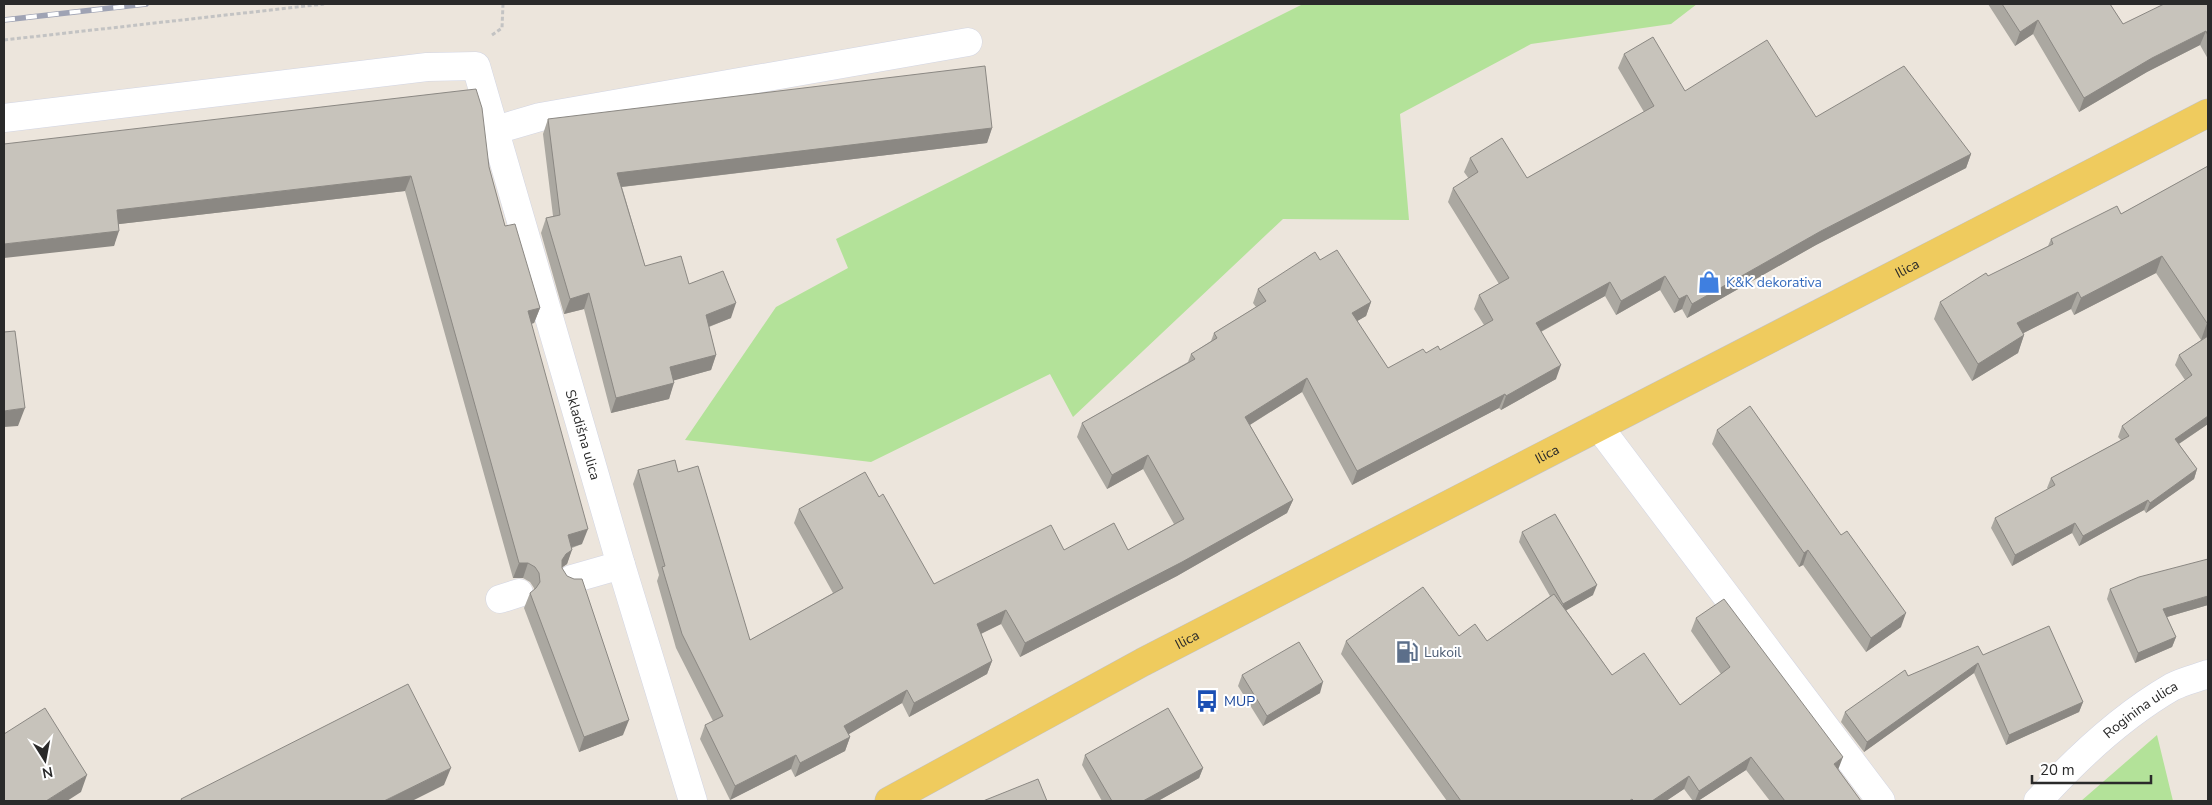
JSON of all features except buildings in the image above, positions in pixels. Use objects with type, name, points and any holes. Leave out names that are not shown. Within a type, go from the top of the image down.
[{"type":"main road","name":"Ilica","points":[[889,801],[1143,662],[2208,113]]},
{"type":"street","points":[[496,130],[540,117],[968,42]]},
{"type":"street","name":"Skladišna ulica","points":[[4,118],[426,68],[476,66],[693,801]]},
{"type":"street","points":[[1599,427],[1881,801]]},
{"type":"street","points":[[572,579],[622,565]]},
{"type":"street","name":"Roginina ulica","points":[[2038,801],[2068,768],[2128,718],[2173,687],[2208,674]]},
{"type":"path","points":[[4,40],[324,4]]},
{"type":"path","points":[[502,28],[503,4]]},
{"type":"green space","points":[[1303,4],[1697,4],[1671,24],[1531,44],[1400,114],[1409,220],[1283,219],[1073,417],[1050,374],[871,462],[685,440],[776,307],[848,268],[836,239]]},
{"type":"green space","points":[[2157,735],[2173,801],[2081,801]]},
{"type":"railway","points":[[4,20],[146,4]]},
{"type":"place","name":"K&K dekorativa","points":[[1709,282]]},
{"type":"place","name":"Lukoil","points":[[1407,652]]},
{"type":"place","name":"MUP","points":[[1207,701]]}]
